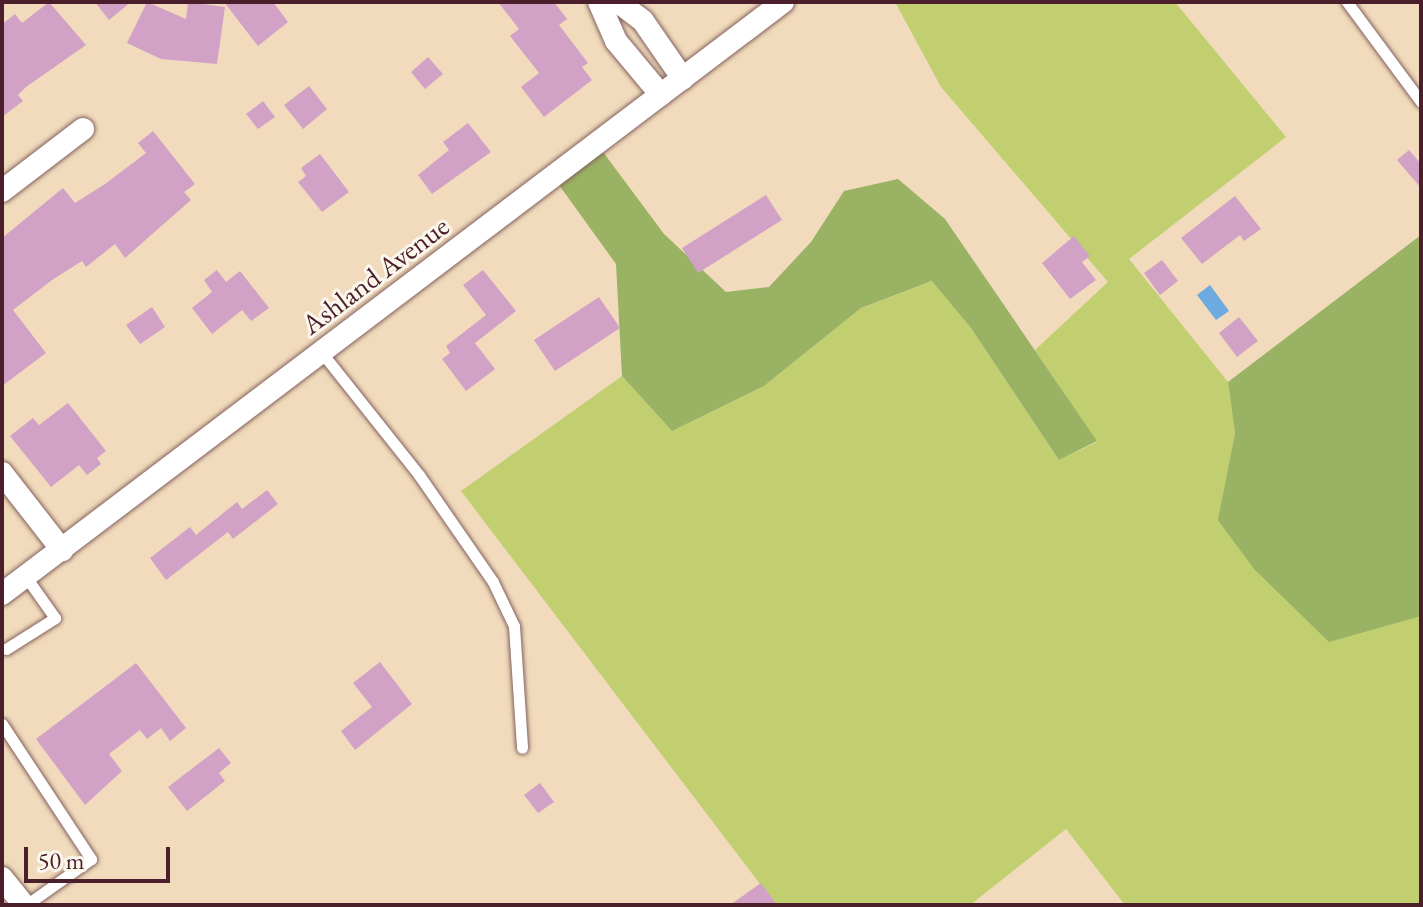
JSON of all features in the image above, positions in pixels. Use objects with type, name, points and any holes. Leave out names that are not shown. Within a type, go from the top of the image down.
[{"type":"street","points":[[599,2],[616,41],[661,95]]},
{"type":"street","points":[[618,2],[643,21],[683,79]]},
{"type":"street","name":"Ashland Avenue","points":[[2,594],[783,2]]},
{"type":"street","points":[[2,191],[83,129]]},
{"type":"street","points":[[2,473],[62,550]]},
{"type":"street","points":[[2,878],[25,905]]},
{"type":"lane","points":[[1347,2],[1421,102]]},
{"type":"lane","points":[[322,353],[419,475],[493,582],[514,626],[522,748]]},
{"type":"lane","points":[[3,650],[55,618],[26,577]]},
{"type":"lane","points":[[2,724],[91,859],[25,905]]},
{"type":"green space","points":[[895,2],[1175,2],[1286,137],[1129,259],[1228,382],[1235,433],[1219,520],[1406,618],[1421,616],[1421,905],[1125,905],[1066,829],[970,905],[776,905],[461,491],[622,376],[672,431],[764,386],[861,308],[933,281],[971,328],[1059,460],[1097,442],[1035,350],[1108,282],[941,87]]},
{"type":"green space","points":[[603,152],[664,234],[726,292],[769,287],[811,242],[844,191],[898,179],[945,219],[1097,441],[1059,460],[971,328],[932,281],[861,308],[764,386],[672,431],[622,376],[616,264],[559,185]]},
{"type":"green space","points":[[1421,235],[1421,616],[1329,642],[1254,569],[1218,520],[1235,433],[1228,382]]},
{"type":"water","points":[[1210,285],[1229,311],[1216,320],[1197,295]]},
{"type":"building","points":[[49,2],[86,45],[26,87],[18,95],[23,101],[2,117],[2,24],[15,14],[22,23]]},
{"type":"building","points":[[95,2],[131,2],[109,20]]},
{"type":"building","points":[[147,2],[186,19],[188,2],[225,7],[217,64],[161,59],[127,43]]},
{"type":"building","points":[[224,2],[273,2],[288,22],[258,46]]},
{"type":"building","points":[[498,2],[554,2],[567,19],[559,25],[588,63],[582,67],[592,80],[544,117],[521,87],[539,73],[510,36],[519,29]]},
{"type":"building","points":[[428,57],[443,74],[425,89],[411,72]]},
{"type":"building","points":[[309,86],[327,109],[303,129],[284,105]]},
{"type":"building","points":[[263,101],[275,117],[258,129],[246,114]]},
{"type":"building","points":[[468,123],[491,152],[432,194],[418,175],[449,150],[443,142]]},
{"type":"building","points":[[153,131],[195,184],[184,192],[191,200],[125,258],[115,244],[86,267],[82,261],[52,280],[13,310],[46,353],[2,386],[2,238],[63,188],[75,203],[105,184],[146,153],[138,143]]},
{"type":"building","points":[[1409,150],[1421,164],[1421,188],[1397,160]]},
{"type":"building","points":[[320,154],[349,192],[322,212],[298,182],[306,176],[301,168]]},
{"type":"building","points":[[766,195],[782,220],[698,273],[682,248]]},
{"type":"building","points":[[1235,196],[1261,229],[1244,241],[1240,235],[1202,264],[1181,238]]},
{"type":"building","points":[[1074,236],[1090,256],[1082,262],[1096,280],[1070,299],[1042,263]]},
{"type":"building","points":[[1162,260],[1178,281],[1160,295],[1144,273]]},
{"type":"building","points":[[217,270],[226,282],[240,271],[269,308],[251,321],[242,310],[212,334],[192,308],[212,292],[204,280]]},
{"type":"building","points":[[483,270],[516,311],[475,343],[495,369],[466,391],[442,359],[450,353],[446,346],[486,315],[463,285]]},
{"type":"building","points":[[599,297],[620,328],[555,371],[534,340]]},
{"type":"building","points":[[152,307],[165,327],[140,344],[126,325]]},
{"type":"building","points":[[1239,317],[1258,341],[1237,357],[1219,333]]},
{"type":"building","points":[[68,403],[106,451],[97,458],[101,464],[87,475],[79,465],[51,487],[10,436],[33,418],[39,425]]},
{"type":"building","points":[[267,490],[278,504],[233,539],[228,532],[166,580],[150,558],[190,527],[196,535],[237,502],[242,509]]},
{"type":"building","points":[[380,662],[412,704],[355,750],[341,731],[372,707],[353,683]]},
{"type":"building","points":[[136,663],[186,728],[170,741],[161,728],[147,739],[140,730],[109,754],[122,771],[85,805],[36,739]]},
{"type":"building","points":[[219,748],[231,763],[219,773],[225,781],[187,811],[168,787]]},
{"type":"building","points":[[540,783],[554,802],[538,813],[524,795]]},
{"type":"building","points":[[761,883],[777,905],[730,905]]}]
